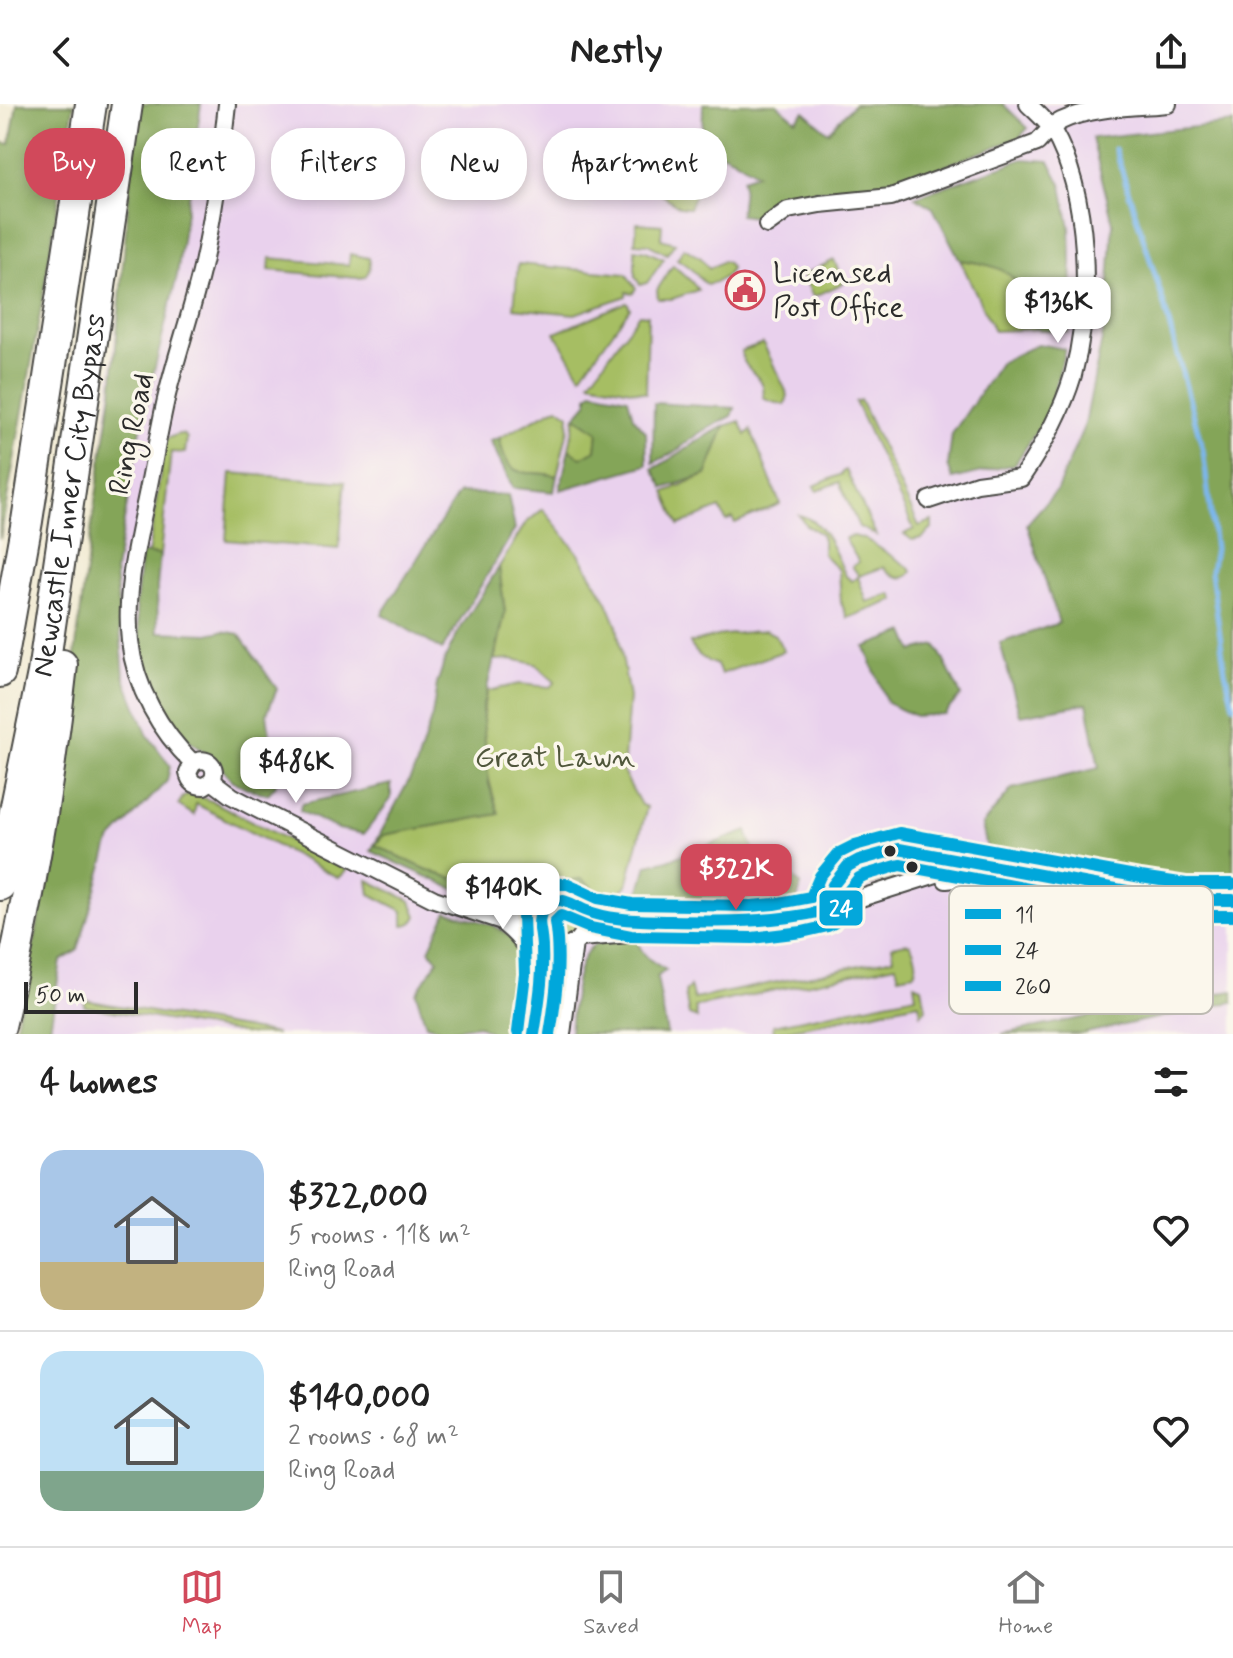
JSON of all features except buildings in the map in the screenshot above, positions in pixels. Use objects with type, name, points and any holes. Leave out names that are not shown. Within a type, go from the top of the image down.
[{"type":"highway","name":"Newcastle Inner City Bypass","points":[[0,672],[27,521],[91,104]]},
{"type":"highway","name":"Newcastle Inner City Bypass","points":[[0,885],[43,673],[127,104]]},
{"type":"highway","points":[[0,1026],[37,851],[57,718],[86,382]]},
{"type":"highway","points":[[0,605],[27,521]]},
{"type":"street","name":"Ring Road","points":[[227,104],[210,228],[199,281],[159,426],[130,589],[128,617],[136,667],[159,724],[193,763],[188,773],[191,782],[204,786],[212,781],[232,796],[434,899],[466,909]]},
{"type":"street","points":[[929,500],[977,484],[1021,478],[1060,411],[1073,374],[1081,331],[1084,285],[1082,218],[1074,183],[1052,128],[1028,104]]},
{"type":"street","points":[[767,225],[788,210],[891,197],[1037,143],[1060,121],[1090,112],[1168,104]]},
{"type":"street","points":[[823,911],[833,885],[843,871],[859,860],[908,849],[1104,886]]},
{"type":"street","points":[[534,1034],[539,988],[538,921],[541,912],[551,903],[569,901],[580,908],[619,919],[734,922],[791,919],[935,873],[989,866]]},
{"type":"street","points":[[466,909],[540,933],[547,942],[565,947],[577,941],[657,932],[786,930],[819,922],[917,888],[958,879],[1025,886]]},
{"type":"street","points":[[1213,901],[1233,900]]},
{"type":"street","points":[[562,1034],[577,941],[583,934],[585,923],[580,908]]},
{"type":"street","points":[[466,909],[541,912]]},
{"type":"street","points":[[1213,915],[1233,914]]},
{"type":"street","points":[[497,919],[519,936],[533,960],[539,988]]},
{"type":"shaded area","points":[[141,104],[1233,104],[1233,1034],[15,1034],[37,935],[109,395],[132,160]]},
{"type":"green space","points":[[17,104],[74,104],[70,128],[24,128],[24,200],[58,200],[0,539],[0,142],[10,144]]},
{"type":"green space","points":[[140,104],[201,104],[198,128],[141,128],[141,200],[188,200],[177,276],[143,417],[115,570],[124,676],[147,734],[170,766],[167,781],[110,841],[78,950],[61,961],[49,1034],[14,1034],[36,934],[59,795],[77,638],[112,392],[132,159]]},
{"type":"green space","points":[[703,104],[777,104],[796,120],[804,111],[828,132],[854,104],[1003,104],[1028,128],[1019,138],[900,183],[804,192],[783,198],[767,219],[740,215],[742,179],[757,174],[727,156],[727,128],[702,128]]},
{"type":"green space","points":[[1233,123],[1233,889],[1213,891],[1213,886],[1175,886],[1054,869],[988,853],[982,825],[1012,789],[1099,768],[1087,703],[1020,715],[1000,643],[1059,623],[1027,524],[1057,490],[1085,424],[1107,314],[1113,223],[1092,138]]},
{"type":"green space","points":[[1023,159],[1049,161],[1062,186],[1070,227],[1072,293],[1068,332],[1035,329],[1025,297],[1012,278],[993,266],[960,260],[933,208],[915,197]]},
{"type":"green space","points":[[670,200],[692,200],[689,208],[680,207]]},
{"type":"green space","points":[[637,223],[662,225],[661,239],[675,243],[667,254],[648,244],[635,243]]},
{"type":"green space","points":[[684,248],[701,258],[709,269],[723,261],[731,269],[724,277],[707,285],[677,259]]},
{"type":"green space","points":[[635,249],[664,259],[647,283],[640,285],[635,276]]},
{"type":"green space","points":[[350,254],[369,258],[370,268],[365,277],[269,270],[270,258],[349,265]]},
{"type":"green space","points":[[834,260],[844,283],[813,297],[803,275]]},
{"type":"green space","points":[[960,260],[993,266],[1012,278],[1025,297],[1035,329],[994,331]]},
{"type":"green space","points":[[518,264],[626,274],[636,288],[633,293],[626,292],[626,296],[575,314],[514,308]]},
{"type":"green space","points":[[673,265],[698,290],[672,299],[658,299],[657,290]]},
{"type":"green space","points":[[627,302],[630,308],[581,376],[555,333]]},
{"type":"green space","points":[[639,314],[648,315],[646,393],[590,382]]},
{"type":"green space","points":[[763,343],[788,395],[785,405],[763,398],[762,384],[743,359],[741,351]]},
{"type":"green space","points":[[1038,344],[1065,349],[1049,412],[1015,464],[953,479],[948,466],[952,434],[1001,362]]},
{"type":"green space","points":[[593,391],[628,398],[633,417],[646,432],[647,465],[560,490],[569,449],[581,458],[596,450],[598,432],[575,417]]},
{"type":"green space","points":[[860,400],[919,526],[932,521],[932,529],[922,538],[912,540],[904,534],[914,529],[855,402]]},
{"type":"green space","points":[[654,403],[735,408],[732,416],[653,463]]},
{"type":"green space","points":[[558,407],[569,415],[557,476],[526,473],[513,468],[507,462],[499,438]]},
{"type":"green space","points":[[575,417],[598,432],[596,451],[581,458],[569,449]]},
{"type":"green space","points":[[740,421],[746,435],[751,430],[780,504],[735,523],[732,518],[726,521],[720,508],[679,525],[665,492],[706,475],[725,426]]},
{"type":"green space","points":[[725,426],[706,475],[664,488],[653,469]]},
{"type":"green space","points":[[179,434],[187,438],[185,453],[171,452],[160,555],[148,554],[165,443],[168,438]]},
{"type":"green space","points":[[499,438],[507,462],[513,468],[526,473],[557,476],[554,492],[513,488],[490,441]]},
{"type":"green space","points":[[846,470],[876,535],[859,527],[839,482],[817,491],[814,486]]},
{"type":"green space","points":[[231,473],[345,482],[339,549],[226,540]]},
{"type":"green space","points":[[459,493],[508,495],[515,529],[442,650],[382,614]]},
{"type":"green space","name":"Great Lawn","points":[[543,509],[579,554],[617,626],[629,698],[623,772],[641,805],[647,807],[627,885],[612,903],[582,879],[527,884],[473,882],[438,874],[374,845],[383,835],[499,814],[484,753],[482,722],[487,691],[519,684],[550,687],[555,682],[535,664],[511,659],[495,660],[505,613],[499,567],[525,524]]},
{"type":"green space","points":[[799,515],[808,518],[822,531],[846,576],[852,581],[858,577],[867,602],[892,594],[895,600],[848,618],[841,603],[839,570],[823,554],[821,534],[806,525]]},
{"type":"green space","points":[[854,536],[867,540],[912,572],[901,577],[884,567],[859,576],[852,566],[859,562],[845,539]]},
{"type":"green space","points":[[141,553],[160,555],[158,632],[208,634],[222,631],[239,634],[277,689],[267,713],[276,785],[268,794],[231,780],[218,763],[176,731],[160,709],[141,644],[136,606]]},
{"type":"green space","points":[[499,567],[505,613],[482,709],[489,784],[499,814],[384,835],[375,845],[438,874],[474,882],[528,884],[582,879],[612,903],[605,908],[580,895],[552,894],[523,901],[476,899],[371,851],[416,767],[445,659]]},
{"type":"green space","points":[[765,630],[775,635],[784,651],[721,674],[717,665],[702,657],[690,643],[717,636]]},
{"type":"green space","points":[[905,632],[913,651],[936,645],[961,695],[944,714],[915,716],[887,703],[865,647]]},
{"type":"green space","points":[[391,784],[391,799],[364,834],[338,829],[300,811],[301,804]]},
{"type":"green space","points":[[191,794],[214,802],[347,870],[339,878],[196,804],[194,815],[178,805],[183,797]]},
{"type":"green space","points":[[747,831],[759,866],[789,873],[801,885],[797,900],[708,908],[649,908],[639,893],[647,865]]},
{"type":"green space","points":[[897,858],[933,866],[846,892],[844,890],[868,872]]},
{"type":"green space","points":[[368,880],[411,901],[417,916],[413,921],[403,925],[403,911],[370,894]]},
{"type":"green space","points":[[562,909],[572,913],[576,923],[572,933],[562,937],[552,933],[548,923],[552,913]]},
{"type":"green space","points":[[447,911],[495,926],[514,941],[521,952],[530,988],[513,1007],[514,1034],[493,1034],[478,1025],[445,1031],[426,1025],[416,993],[438,960],[429,950]]},
{"type":"green space","points":[[637,940],[648,958],[666,970],[657,977],[667,1034],[570,1034],[573,997],[584,957],[599,943]]},
{"type":"green space","points":[[910,944],[915,955],[914,973],[899,976],[896,965],[695,1007],[697,1018],[689,1015],[685,994],[690,987],[694,999],[894,958],[892,946]]},
{"type":"green space","points":[[544,948],[569,954],[554,1034],[542,1034],[546,999]]},
{"type":"green space","points":[[914,984],[922,987],[926,1009],[921,1014],[919,1003],[774,1033],[773,1025],[916,996]]},
{"type":"green space","points":[[1233,991],[1233,1002],[1213,1006],[1213,994]]},
{"type":"green space","points":[[85,1000],[277,1034],[247,1034],[84,1006]]},
{"type":"green space","points":[[1101,1014],[1176,1014],[1081,1034],[1002,1034]]},
{"type":"waterway","points":[[1115,149],[1161,294],[1203,450],[1215,549],[1211,571],[1233,705]]},
{"type":"transit line","name":"260","points":[[518,1032],[525,974],[523,915],[532,898],[547,887],[559,884],[568,884],[598,898],[632,904],[774,904],[811,897],[820,876],[839,853],[855,845],[899,833],[1186,884],[1232,884]]},
{"type":"transit line","name":"11","points":[[534,1034],[542,972],[540,918],[547,905],[557,900],[594,914],[626,919],[728,921],[785,918],[823,911],[833,885],[848,866],[899,849],[1100,886]]},
{"type":"transit line","name":"24","points":[[550,1034],[558,964],[555,922],[561,916],[590,928],[631,936],[752,938],[828,926],[834,923],[847,893],[859,878],[900,865],[1013,886]]},
{"type":"transit line","name":"11","points":[[1213,900],[1233,900]]},
{"type":"transit line","name":"24","points":[[1213,916],[1233,916]]},
{"type":"place","name":"Licensed Post Office","points":[[745,290]]}]
